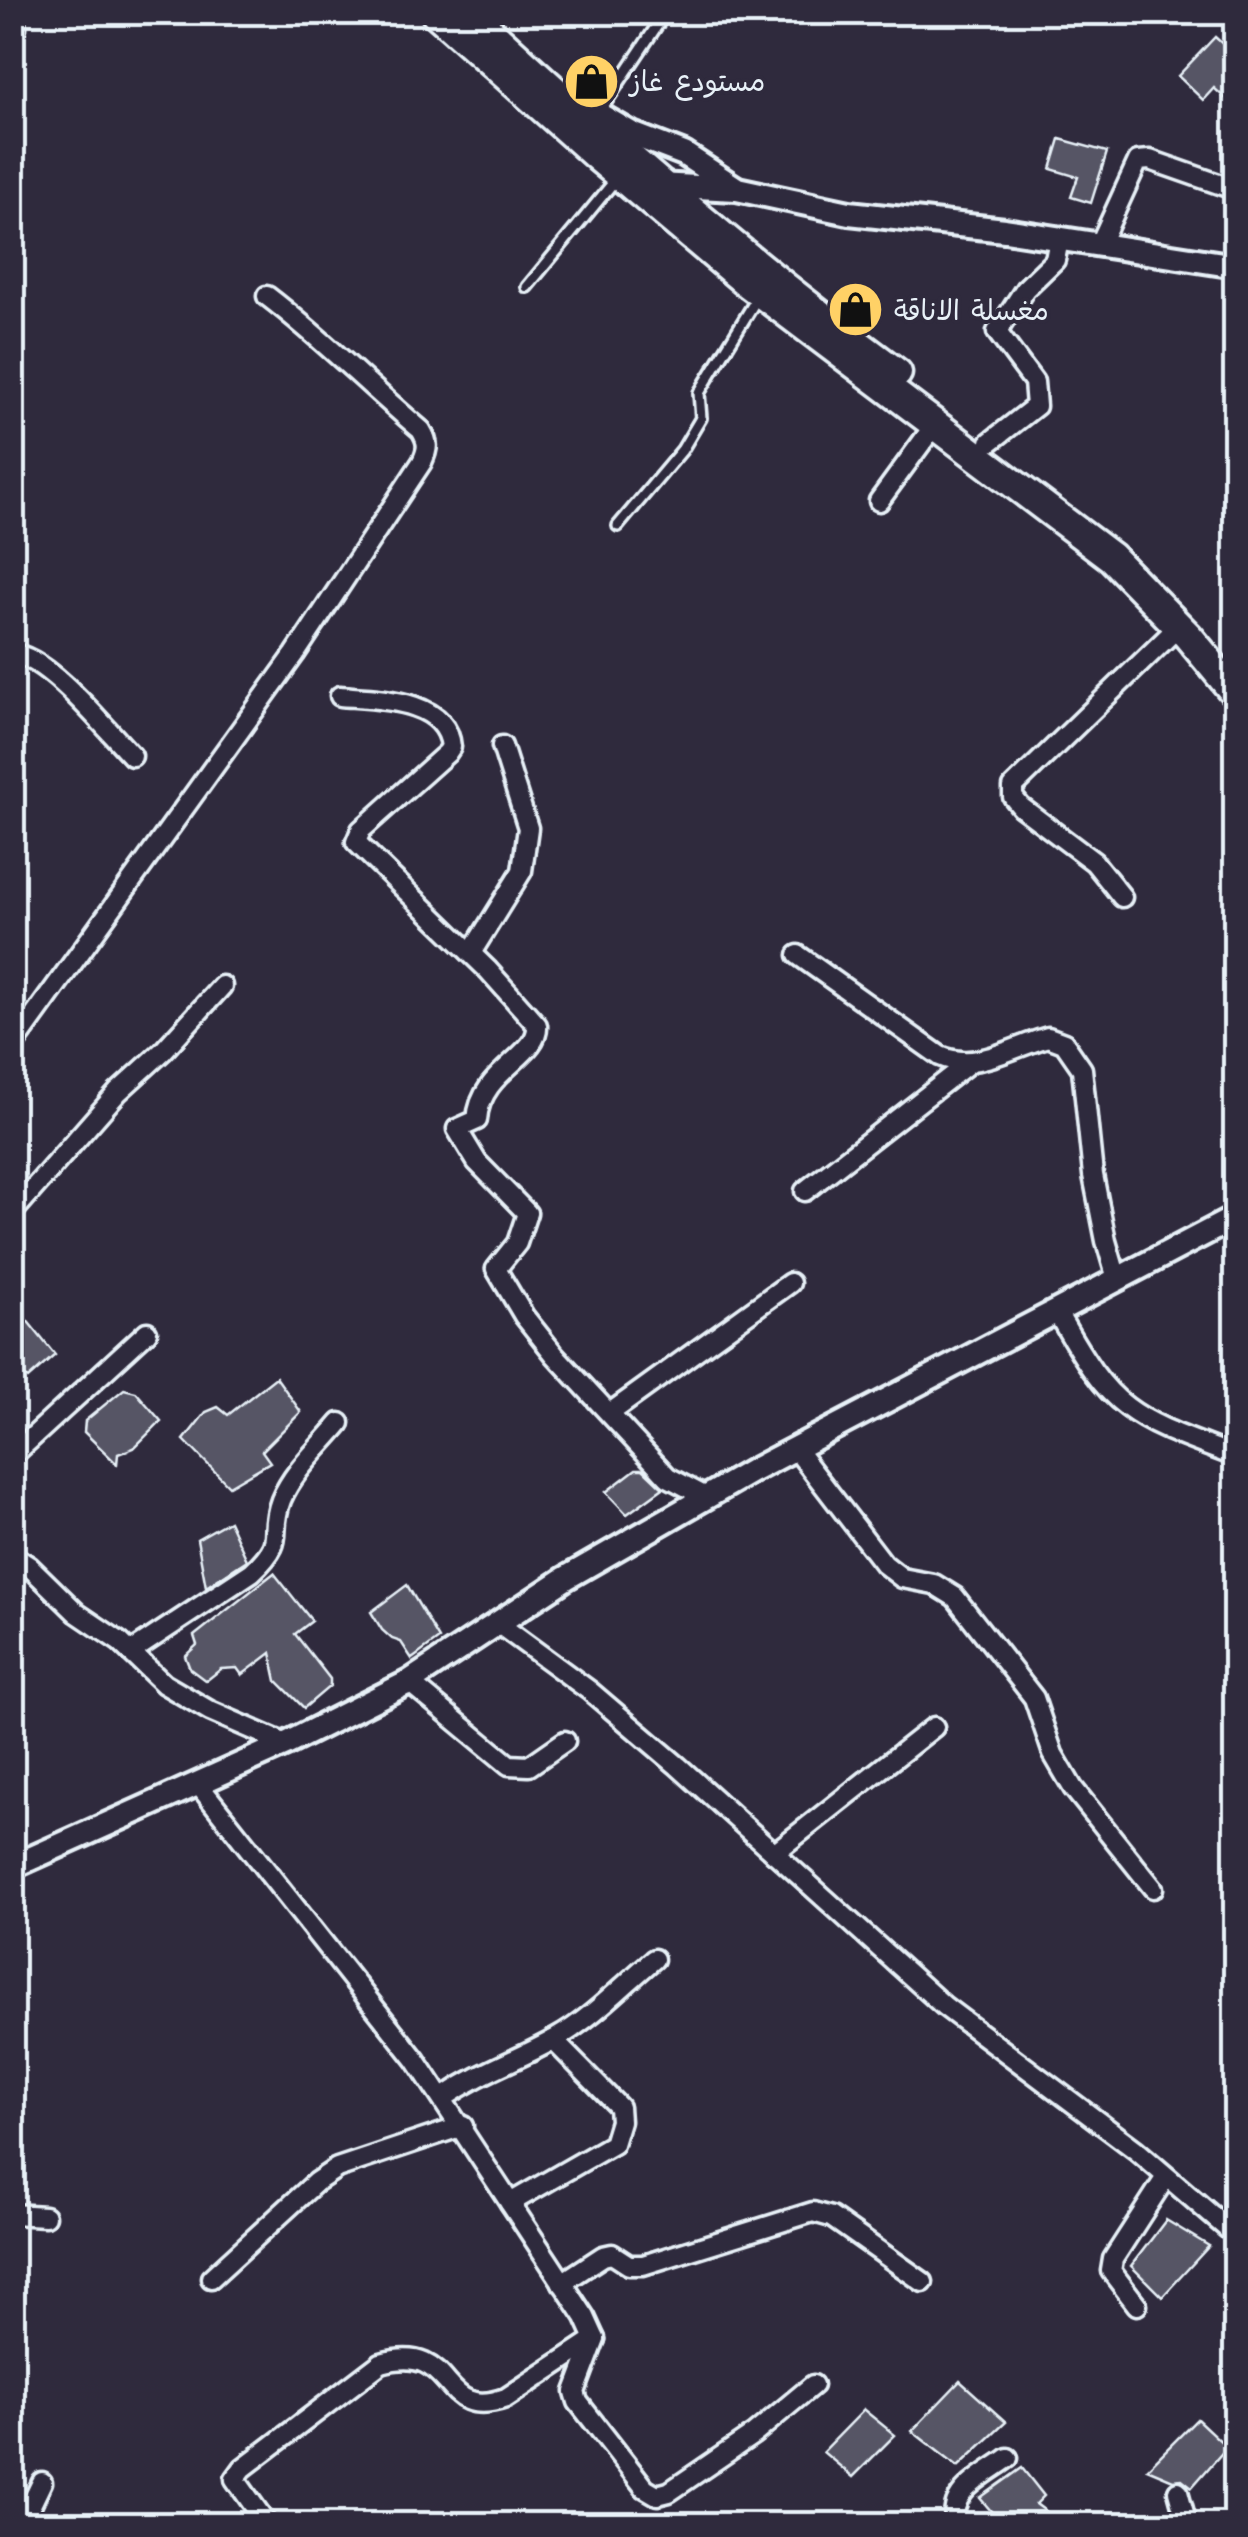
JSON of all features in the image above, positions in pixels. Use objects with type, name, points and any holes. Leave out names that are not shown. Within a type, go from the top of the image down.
[{"type":"main road","points":[[435,12],[639,182],[760,293],[1112,557],[1180,626],[1236,694]]},
{"type":"main road","points":[[469,12],[570,107],[639,182],[1122,544],[1203,628],[1236,669]]},
{"type":"street","points":[[12,14],[16,28],[12,32]]},
{"type":"street","points":[[570,107],[598,114],[632,134],[684,154],[737,189]]},
{"type":"street","points":[[1098,246],[1138,161],[1150,160],[1236,190]]},
{"type":"street","points":[[639,182],[737,189],[849,214],[1059,239],[1236,266]]},
{"type":"street","points":[[990,442],[1036,406],[1034,382],[996,332],[1025,290],[1055,260],[1059,239]]},
{"type":"street","points":[[12,1047],[295,654],[428,448],[421,430],[360,379],[318,336],[267,296]]},
{"type":"street","points":[[879,501],[936,423]]},
{"type":"street","points":[[1122,897],[1094,862],[1021,807],[1013,787],[1180,626]]},
{"type":"street","points":[[12,654],[26,655],[45,668],[132,756]]},
{"type":"street","points":[[340,696],[402,702],[428,714],[447,730],[447,753],[361,830],[356,842],[531,1016],[538,1029],[535,1040],[492,1080],[477,1120],[457,1128],[477,1162],[527,1213],[517,1243],[496,1269],[524,1316],[668,1477],[706,1497]]},
{"type":"street","points":[[470,954],[522,871],[528,828],[502,746]]},
{"type":"street","points":[[798,955],[940,1056],[956,1063],[969,1063],[1048,1037],[1076,1055],[1084,1080],[1093,1175],[1118,1279]]},
{"type":"street","points":[[12,1213],[118,1092],[222,986]]},
{"type":"street","points":[[805,1191],[969,1063]]},
{"type":"street","points":[[12,1867],[286,1744],[409,1682],[566,1578],[706,1497],[1236,1218]]},
{"type":"street","points":[[610,1414],[790,1284]]},
{"type":"street","points":[[1056,1311],[1089,1364],[1123,1404],[1153,1422],[1236,1456]]},
{"type":"street","points":[[12,1456],[147,1332]]},
{"type":"street","points":[[131,1652],[252,1572],[266,1558],[277,1539],[280,1502],[286,1490],[340,1423]]},
{"type":"street","points":[[795,1448],[884,1564],[902,1578],[934,1584],[955,1597],[1034,1698],[1054,1754],[1073,1788],[1153,1888]]},
{"type":"street","points":[[12,1555],[29,1566],[76,1613],[120,1642],[164,1684],[286,1744]]},
{"type":"street","points":[[500,1624],[590,1690],[944,2006],[1058,2090],[1236,2236]]},
{"type":"street","points":[[409,1682],[509,1766],[529,1766],[565,1740]]},
{"type":"street","points":[[774,1853],[934,1727]]},
{"type":"street","points":[[198,1784],[443,2098],[585,2317],[595,2339],[575,2392],[578,2402],[638,2480],[656,2494],[669,2492],[716,2461],[813,2384]]},
{"type":"street","points":[[443,2098],[488,2069],[553,2040],[654,1959]]},
{"type":"street","points":[[510,2203],[613,2144],[620,2122],[618,2107],[553,2040]]},
{"type":"street","points":[[211,2278],[316,2182],[337,2168],[462,2126]]},
{"type":"street","points":[[1138,2305],[1112,2271],[1113,2259],[1166,2176]]},
{"type":"street","points":[[562,2283],[603,2256],[612,2254],[628,2265],[643,2265],[813,2212],[831,2217],[923,2282]]},
{"type":"street","points":[[12,2214],[45,2216]]},
{"type":"street","points":[[267,2524],[235,2479],[243,2468],[381,2364],[402,2358],[429,2363],[461,2397],[476,2405],[506,2398],[595,2339]]},
{"type":"street","points":[[956,2524],[954,2505],[961,2493],[1008,2458]]},
{"type":"street","points":[[22,2524],[42,2482]]},
{"type":"street","points":[[1178,2491],[1187,2524]]},
{"type":"lane","points":[[598,114],[666,12]]},
{"type":"lane","points":[[526,287],[639,182]]},
{"type":"lane","points":[[618,526],[682,450],[700,418],[699,393],[760,293]]},
{"type":"building","points":[[1215,37],[1236,56],[1236,108],[1214,88],[1203,100],[1178,76]]},
{"type":"building","points":[[1060,139],[1107,152],[1091,203],[1071,197],[1078,177],[1051,169]]},
{"type":"building","points":[[26,1319],[55,1355],[28,1379],[12,1367],[12,1338]]},
{"type":"building","points":[[276,1377],[301,1412],[262,1451],[270,1462],[229,1486],[184,1440],[206,1412],[218,1407],[228,1415]]},
{"type":"building","points":[[124,1389],[136,1392],[161,1421],[134,1448],[118,1454],[117,1464],[84,1432],[85,1421]]},
{"type":"building","points":[[636,1469],[643,1469],[663,1488],[627,1514],[606,1492]]},
{"type":"building","points":[[229,1521],[247,1560],[206,1587],[197,1539]]},
{"type":"building","points":[[274,1573],[312,1621],[295,1634],[330,1679],[330,1686],[304,1708],[277,1681],[271,1653],[242,1675],[237,1668],[221,1669],[206,1681],[190,1669],[185,1656],[197,1645],[194,1636]]},
{"type":"building","points":[[407,1585],[439,1639],[412,1659],[401,1642],[382,1630],[371,1612]]},
{"type":"building","points":[[1166,2220],[1209,2246],[1162,2297],[1131,2266]]},
{"type":"building","points":[[960,2381],[1006,2422],[958,2467],[912,2431]]},
{"type":"building","points":[[864,2410],[895,2435],[853,2477],[823,2452]]},
{"type":"building","points":[[1197,2419],[1227,2447],[1192,2487],[1182,2479],[1173,2480],[1147,2469]]},
{"type":"building","points":[[1022,2468],[1044,2496],[1036,2504],[1063,2524],[1002,2524],[980,2498]]},
{"type":"place","name":"مستودع غاز","points":[[591,81]]},
{"type":"place","name":"مغسلة الاناقة","points":[[855,310]]}]
